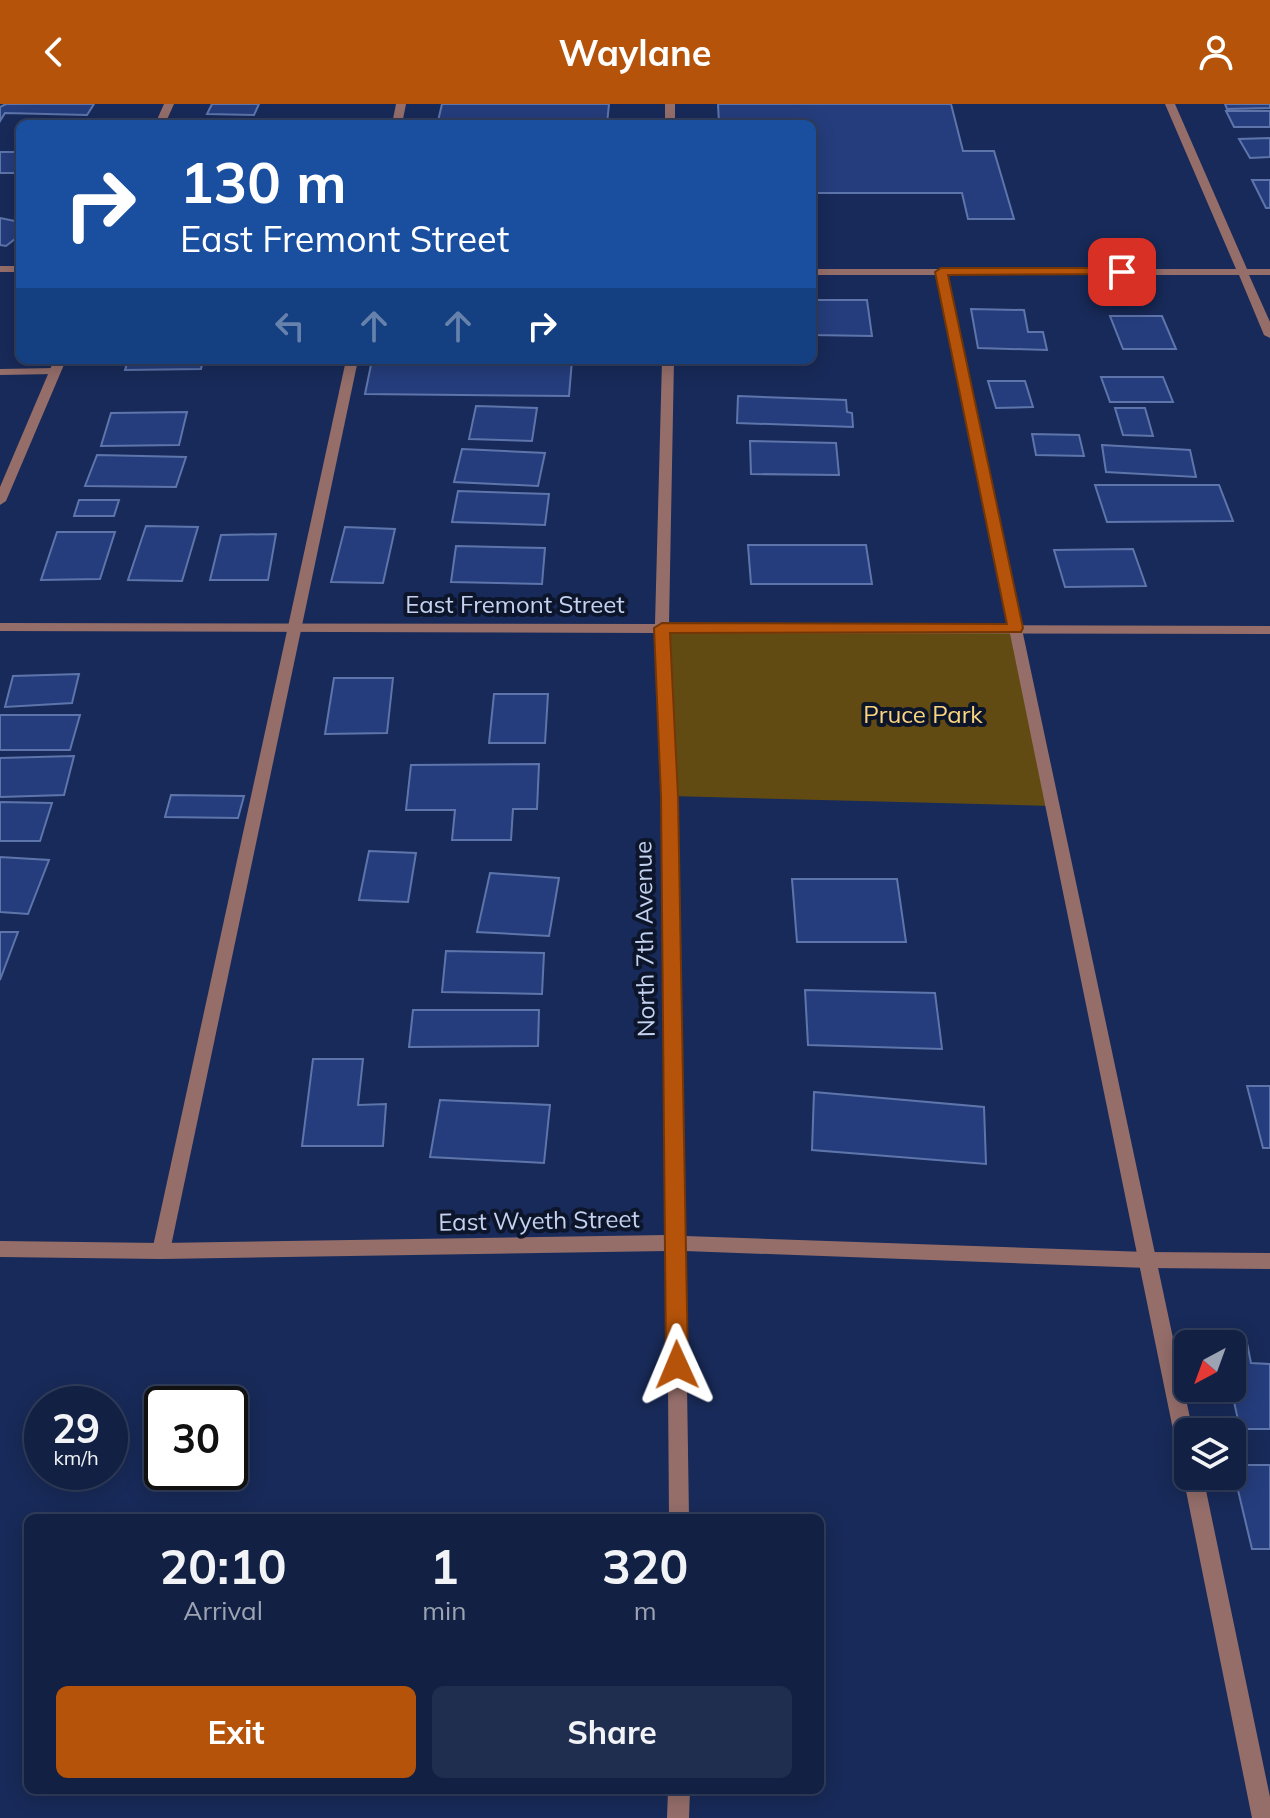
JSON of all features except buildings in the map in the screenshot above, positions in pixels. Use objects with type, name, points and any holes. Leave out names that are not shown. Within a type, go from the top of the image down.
[{"type":"street","points":[[1170,104],[1270,335]]},
{"type":"street","points":[[816,272],[1270,272]]},
{"type":"street","points":[[941,272],[1180,1418]]},
{"type":"street","points":[[161,1251],[351,364]]},
{"type":"street","name":"North 7th Avenue","points":[[668,364],[662,628],[670,796],[679,1514]]},
{"type":"street","points":[[0,372],[58,366],[0,501]]},
{"type":"street","name":"East Fremont Street","points":[[0,627],[297,625],[1270,630]]},
{"type":"street","name":"East Wyeth Street","points":[[0,1249],[161,1251],[675,1243],[1147,1260],[1270,1261]]},
{"type":"street","points":[[1196,1490],[1263,1818]]},
{"type":"street","points":[[678,1818],[679,1794]]},
{"type":"green space","name":"Pruce Park","points":[[662,628],[1015,628],[1052,806],[670,796]]},
{"type":"route","points":[[677,1365],[670,796],[662,628],[1015,628],[941,272],[1122,272]]}]
